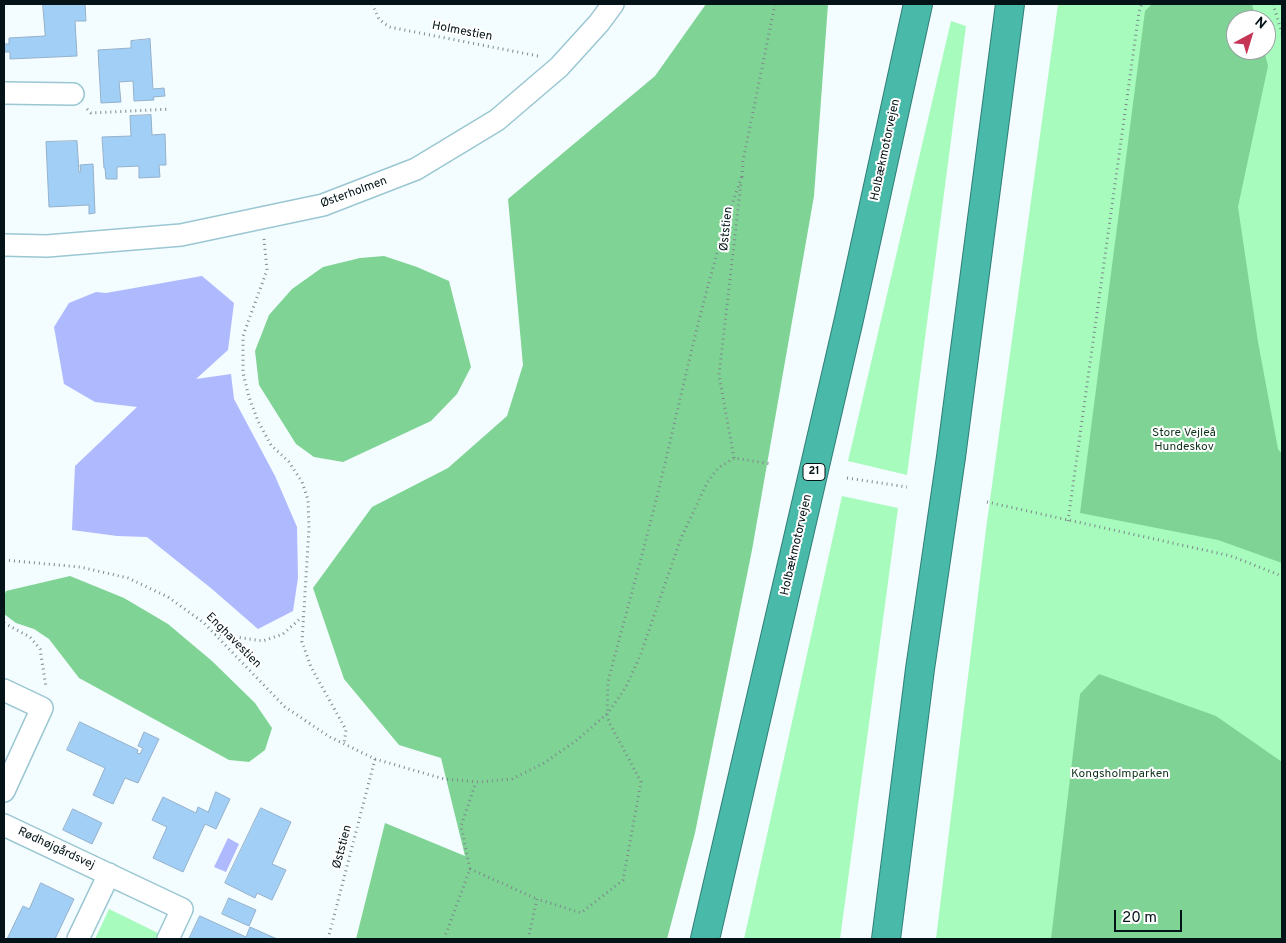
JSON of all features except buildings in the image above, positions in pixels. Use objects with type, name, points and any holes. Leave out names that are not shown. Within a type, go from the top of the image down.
[{"type":"highway","name":"Holbækmotorvejen","points":[[705,939],[850,318],[918,4]]},
{"type":"highway","points":[[886,939],[920,669],[953,447],[1010,4]]},
{"type":"street","name":"Østerholmen","points":[[4,245],[47,246],[181,235],[323,205],[416,169],[498,120],[559,67],[599,23],[613,4]]},
{"type":"street","points":[[4,93],[73,94]]},
{"type":"street","points":[[4,690],[42,708],[4,791]]},
{"type":"street","name":"Rødhøjgårdsvej","points":[[4,825],[182,909],[168,939]]},
{"type":"street","name":"Rødhøjgårdsvej","points":[[78,939],[109,874]]},
{"type":"path","name":"Holmestien","points":[[372,4],[379,19],[389,27],[536,55],[559,67]]},
{"type":"path","name":"Øststien","points":[[734,458],[719,375],[743,161],[776,4]]},
{"type":"path","points":[[1068,521],[1139,12],[1142,4]]},
{"type":"path","points":[[1273,4],[1282,33]]},
{"type":"path","points":[[73,94],[91,113],[170,109]]},
{"type":"path","points":[[470,869],[537,899],[581,912],[623,880],[641,782],[609,722],[607,714],[608,682],[660,484],[699,319],[725,223],[742,176]]},
{"type":"path","points":[[259,219],[265,246],[267,270],[243,336],[243,373],[258,421],[271,445],[289,462],[302,482],[308,500],[309,528],[302,642],[311,668],[346,730],[344,744]]},
{"type":"path","points":[[734,458],[772,464]]},
{"type":"path","name":"Enghavestien","points":[[4,560],[80,567],[128,578],[168,597],[204,623],[285,707],[330,737],[375,759],[444,779],[476,782],[512,779],[544,763],[577,740],[607,714],[626,687],[640,656],[681,538],[707,483],[718,468],[734,458]]},
{"type":"path","points":[[848,478],[907,487]]},
{"type":"path","points":[[987,502],[1231,556],[1282,576]]},
{"type":"path","points":[[215,634],[263,641],[283,634],[303,616]]},
{"type":"path","points":[[4,623],[30,637],[40,649],[47,684],[42,708]]},
{"type":"path","name":"Øststien","points":[[328,939],[375,759]]},
{"type":"path","points":[[444,939],[470,869],[461,826],[476,782]]},
{"type":"path","points":[[528,939],[537,899]]},
{"type":"green space","points":[[706,4],[828,4],[814,196],[752,550],[695,833],[667,939],[356,939],[385,823],[465,856],[441,758],[399,745],[344,679],[313,588],[372,507],[448,468],[507,416],[523,365],[508,199],[655,76]]},
{"type":"green space","name":"Kongsholmparken","points":[[1058,4],[1282,4],[1282,939],[936,939],[986,529]]},
{"type":"green space","name":"Store Vejleå Hundeskov","points":[[1152,4],[1252,4],[1254,10],[1226,10],[1226,60],[1266,60],[1268,66],[1238,207],[1258,342],[1278,449],[1282,454],[1282,563],[1218,540],[1080,513],[1145,11]]},
{"type":"green space","points":[[951,21],[966,26],[907,475],[848,461]]},
{"type":"green space","points":[[384,256],[417,267],[449,281],[471,367],[457,394],[431,421],[343,462],[314,457],[296,444],[259,385],[255,351],[269,315],[292,289],[323,267],[360,258]]},
{"type":"green space","points":[[842,496],[898,508],[840,939],[744,939]]},
{"type":"green space","points":[[70,576],[124,598],[168,624],[212,661],[255,703],[272,728],[265,750],[249,762],[229,760],[79,678],[49,639],[34,629],[16,623],[4,614],[4,596],[6,591]]},
{"type":"green space","points":[[1099,674],[1216,716],[1282,762],[1282,939],[1051,939],[1080,694]]},
{"type":"green space","points":[[109,909],[160,934],[158,939],[95,939]]},
{"type":"water","points":[[202,276],[234,303],[228,350],[196,379],[231,374],[234,399],[275,476],[297,527],[298,578],[293,611],[258,629],[147,537],[117,536],[72,530],[75,466],[137,407],[95,402],[64,384],[54,327],[69,303],[96,292],[106,293]]},
{"type":"water","points":[[228,838],[239,844],[226,872],[214,867]]}]
